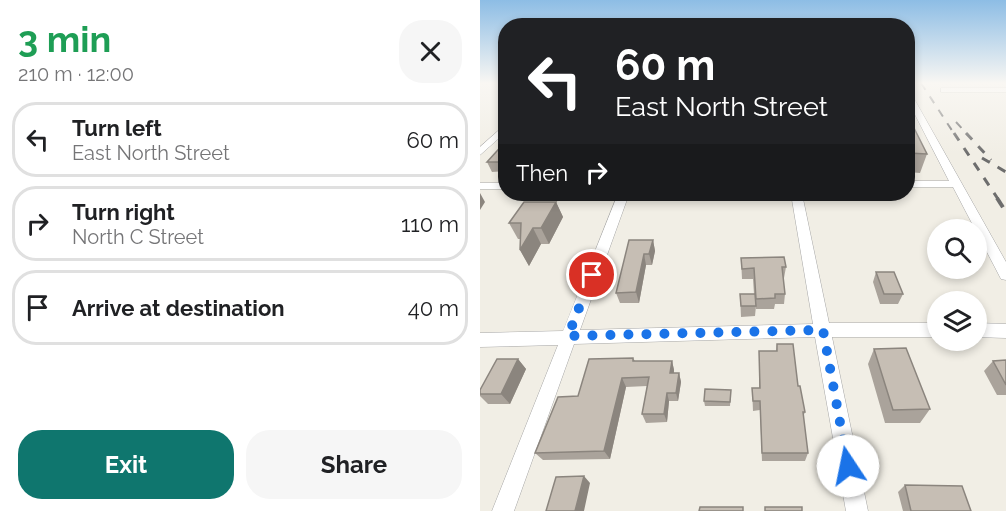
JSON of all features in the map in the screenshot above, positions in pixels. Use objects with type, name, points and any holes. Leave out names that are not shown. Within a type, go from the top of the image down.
[{"type":"street","points":[[915,108],[1006,275]]},
{"type":"street","points":[[480,152],[498,135]]},
{"type":"street","points":[[915,184],[957,184]]},
{"type":"street","points":[[480,186],[498,186]]},
{"type":"street","points":[[503,511],[620,201]]},
{"type":"street","points":[[797,201],[857,511]]},
{"type":"street","points":[[480,340],[823,330],[927,330]]},
{"type":"street","points":[[987,330],[1006,330]]},
{"type":"building","points":[[915,130],[927,154],[915,153]]},
{"type":"building","points":[[498,150],[498,162],[487,162]]},
{"type":"building","points":[[524,202],[556,202],[541,228],[533,228],[520,250],[521,223],[509,223]]},
{"type":"building","points":[[629,240],[653,240],[649,254],[644,254],[636,292],[616,293]]},
{"type":"building","points":[[784,257],[786,267],[782,267],[785,294],[775,294],[775,298],[756,299],[754,268],[742,269],[741,258]]},
{"type":"building","points":[[876,272],[894,272],[903,294],[884,294]]},
{"type":"building","points":[[740,294],[755,294],[756,306],[741,306]]},
{"type":"building","points":[[777,344],[793,344],[798,386],[800,386],[805,412],[803,412],[808,453],[762,453],[760,401],[753,401],[752,388],[760,388],[759,351],[777,351]]},
{"type":"building","points":[[906,348],[930,409],[893,410],[874,349]]},
{"type":"building","points":[[633,358],[633,361],[672,361],[670,373],[679,373],[676,393],[667,393],[664,414],[642,414],[649,377],[622,378],[604,451],[535,453],[558,397],[578,396],[589,359]]},
{"type":"building","points":[[497,359],[518,359],[501,394],[480,394],[480,390]]},
{"type":"building","points":[[1006,360],[1006,385],[993,361]]},
{"type":"building","points":[[705,389],[731,390],[730,402],[704,401]]},
{"type":"building","points":[[584,476],[575,511],[546,511],[556,477]]},
{"type":"building","points":[[905,485],[962,486],[971,511],[911,511]]},
{"type":"building","points":[[700,507],[743,507],[743,511],[699,511]]},
{"type":"building","points":[[765,507],[802,507],[802,511],[765,511]]},
{"type":"railway","points":[[937,107],[955,135]]},
{"type":"railway","points":[[956,122],[968,135]]},
{"type":"railway","points":[[954,133],[998,199]]},
{"type":"railway","points":[[966,133],[991,160]]},
{"type":"railway","points":[[982,158],[1006,172]]},
{"type":"railway","points":[[997,198],[1006,212]]},
{"type":"route","points":[[592,275],[568,336],[823,330],[848,466]]}]
